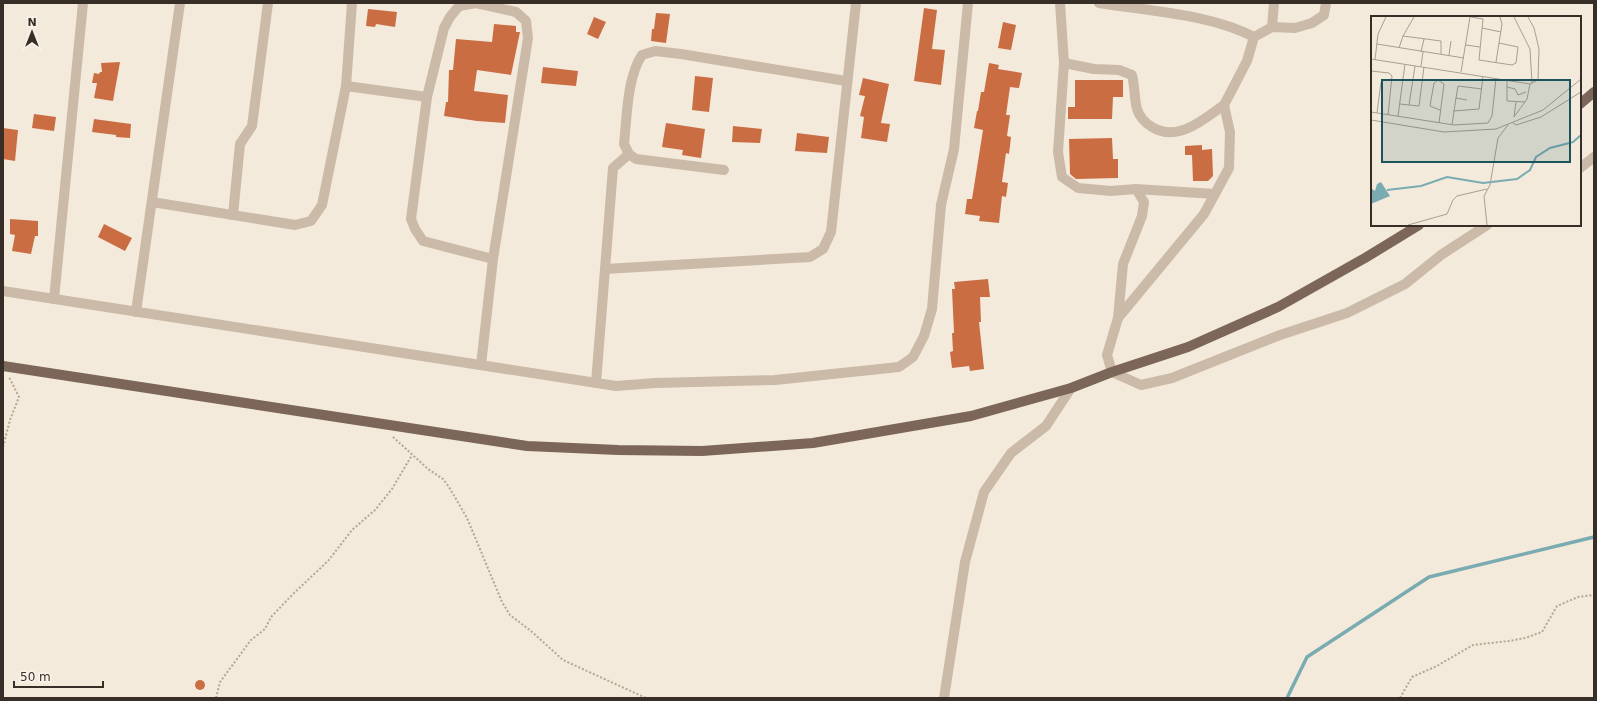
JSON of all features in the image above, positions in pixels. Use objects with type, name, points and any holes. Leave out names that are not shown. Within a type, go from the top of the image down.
[{"type":"main road","points":[[1581,103],[1594,92]]},
{"type":"main road","points":[[3,366],[527,446],[618,450],[702,451],[813,443],[970,416],[1071,388],[1112,372],[1188,347],[1278,307],[1365,258],[1417,226]]},
{"type":"street","points":[[54,299],[83,3]]},
{"type":"street","points":[[136,312],[180,3]]},
{"type":"street","points":[[233,215],[240,144],[252,126],[268,3]]},
{"type":"street","points":[[152,202],[295,225],[312,221],[322,205],[346,86],[352,3]]},
{"type":"street","points":[[482,365],[493,259],[528,38],[526,22],[516,12],[476,3],[459,6],[450,17],[444,28],[427,96],[411,219],[415,229],[423,241],[493,259]]},
{"type":"street","points":[[605,270],[810,257],[823,249],[831,232],[846,81],[856,3]]},
{"type":"street","points":[[3,291],[616,386],[655,383],[775,380],[899,367],[913,356],[924,336],[932,310],[941,206],[954,149],[968,3]]},
{"type":"street","points":[[1060,3],[1064,63],[1058,152],[1062,177],[1078,188],[1111,191],[1136,189],[1215,194]]},
{"type":"street","points":[[1099,3],[1212,21],[1241,30],[1254,37]]},
{"type":"street","points":[[1272,27],[1274,3]]},
{"type":"street","points":[[1064,63],[1119,70],[1132,75],[1137,109],[1144,122],[1157,130],[1178,133],[1197,124],[1224,105],[1246,61],[1254,37],[1272,27],[1295,28],[1312,23],[1324,15],[1326,3]]},
{"type":"street","points":[[724,170],[636,159],[629,154],[624,144],[632,75],[637,62],[642,55],[655,51],[681,54],[846,81]]},
{"type":"street","points":[[346,86],[427,96]]},
{"type":"street","points":[[1118,318],[1204,214],[1229,168],[1230,132],[1224,105]]},
{"type":"street","points":[[596,383],[613,168],[629,154]]},
{"type":"street","points":[[1581,167],[1594,157]]},
{"type":"street","points":[[1136,189],[1144,202],[1142,216],[1123,264],[1118,318],[1107,355],[1112,372],[1141,385],[1172,378],[1280,335],[1347,313],[1405,284],[1441,255],[1485,226]]},
{"type":"street","points":[[944,698],[965,562],[984,492],[1011,454],[1046,426],[1071,388]]},
{"type":"path","points":[[3,366],[19,397],[10,420],[3,447]]},
{"type":"path","points":[[379,424],[428,469],[443,479],[449,487],[467,518],[502,602],[510,615],[531,631],[563,660],[646,698]]},
{"type":"path","points":[[216,698],[220,682],[251,640],[265,629],[271,617],[328,561],[352,530],[375,510],[392,489],[412,455]]},
{"type":"path","points":[[1400,698],[1412,677],[1437,666],[1473,645],[1525,638],[1542,632],[1557,606],[1578,597],[1594,595]]},
{"type":"building","points":[[924,8],[937,10],[932,49],[945,50],[941,85],[914,81]]},
{"type":"building","points":[[368,9],[397,12],[395,27],[376,24],[375,27],[366,26]]},
{"type":"building","points":[[656,13],[670,14],[666,43],[651,41]]},
{"type":"building","points":[[594,17],[606,22],[598,39],[587,34]]},
{"type":"building","points":[[1003,22],[1016,25],[1011,50],[998,48]]},
{"type":"building","points":[[494,24],[516,26],[516,32],[520,32],[511,75],[477,70],[474,91],[508,95],[505,123],[477,121],[444,116],[446,102],[448,102],[449,70],[453,70],[456,39],[492,42]]},
{"type":"building","points":[[120,62],[113,101],[94,98],[97,83],[92,83],[94,73],[99,74],[102,72],[101,63]]},
{"type":"building","points":[[989,63],[999,65],[998,69],[1022,73],[1019,88],[1010,87],[1006,115],[1010,115],[1007,136],[1011,137],[1009,154],[1006,153],[1002,182],[1008,183],[1006,197],[1002,196],[999,223],[979,221],[980,216],[965,214],[967,199],[972,199],[983,130],[974,128],[981,92],[984,92]]},
{"type":"building","points":[[543,67],[578,71],[576,86],[541,83]]},
{"type":"building","points":[[695,76],[713,78],[709,112],[692,110]]},
{"type":"building","points":[[863,78],[889,84],[881,123],[890,124],[887,142],[861,138],[864,117],[860,116],[865,96],[859,95]]},
{"type":"building","points":[[1075,80],[1123,80],[1123,97],[1113,97],[1112,119],[1068,119],[1068,107],[1075,107]]},
{"type":"building","points":[[34,114],[56,117],[54,131],[32,128]]},
{"type":"building","points":[[94,119],[131,124],[130,138],[92,132]]},
{"type":"building","points":[[666,123],[705,129],[701,158],[682,155],[683,150],[662,147]]},
{"type":"building","points":[[733,126],[762,129],[760,143],[732,142]]},
{"type":"building","points":[[3,128],[18,130],[15,161],[3,159]]},
{"type":"building","points":[[797,133],[829,137],[827,153],[795,151]]},
{"type":"building","points":[[1112,138],[1113,159],[1118,159],[1118,178],[1076,179],[1070,174],[1069,139]]},
{"type":"building","points":[[1202,145],[1202,150],[1212,149],[1213,176],[1208,181],[1193,181],[1192,155],[1185,155],[1185,146]]},
{"type":"building","points":[[10,219],[38,221],[38,236],[35,236],[31,254],[12,251],[15,235],[10,234]]},
{"type":"building","points":[[104,224],[132,238],[125,251],[98,237]]},
{"type":"building","points":[[988,279],[990,297],[980,297],[981,322],[979,322],[984,369],[970,371],[969,366],[952,368],[950,352],[953,351],[952,333],[954,333],[952,289],[955,289],[954,282]]},
{"type":"building","points":[[198,680],[202,680],[204,681],[204,689],[198,690],[195,687],[195,683]]},
{"type":"waterway","points":[[1287,698],[1307,657],[1429,577],[1594,537]]}]
